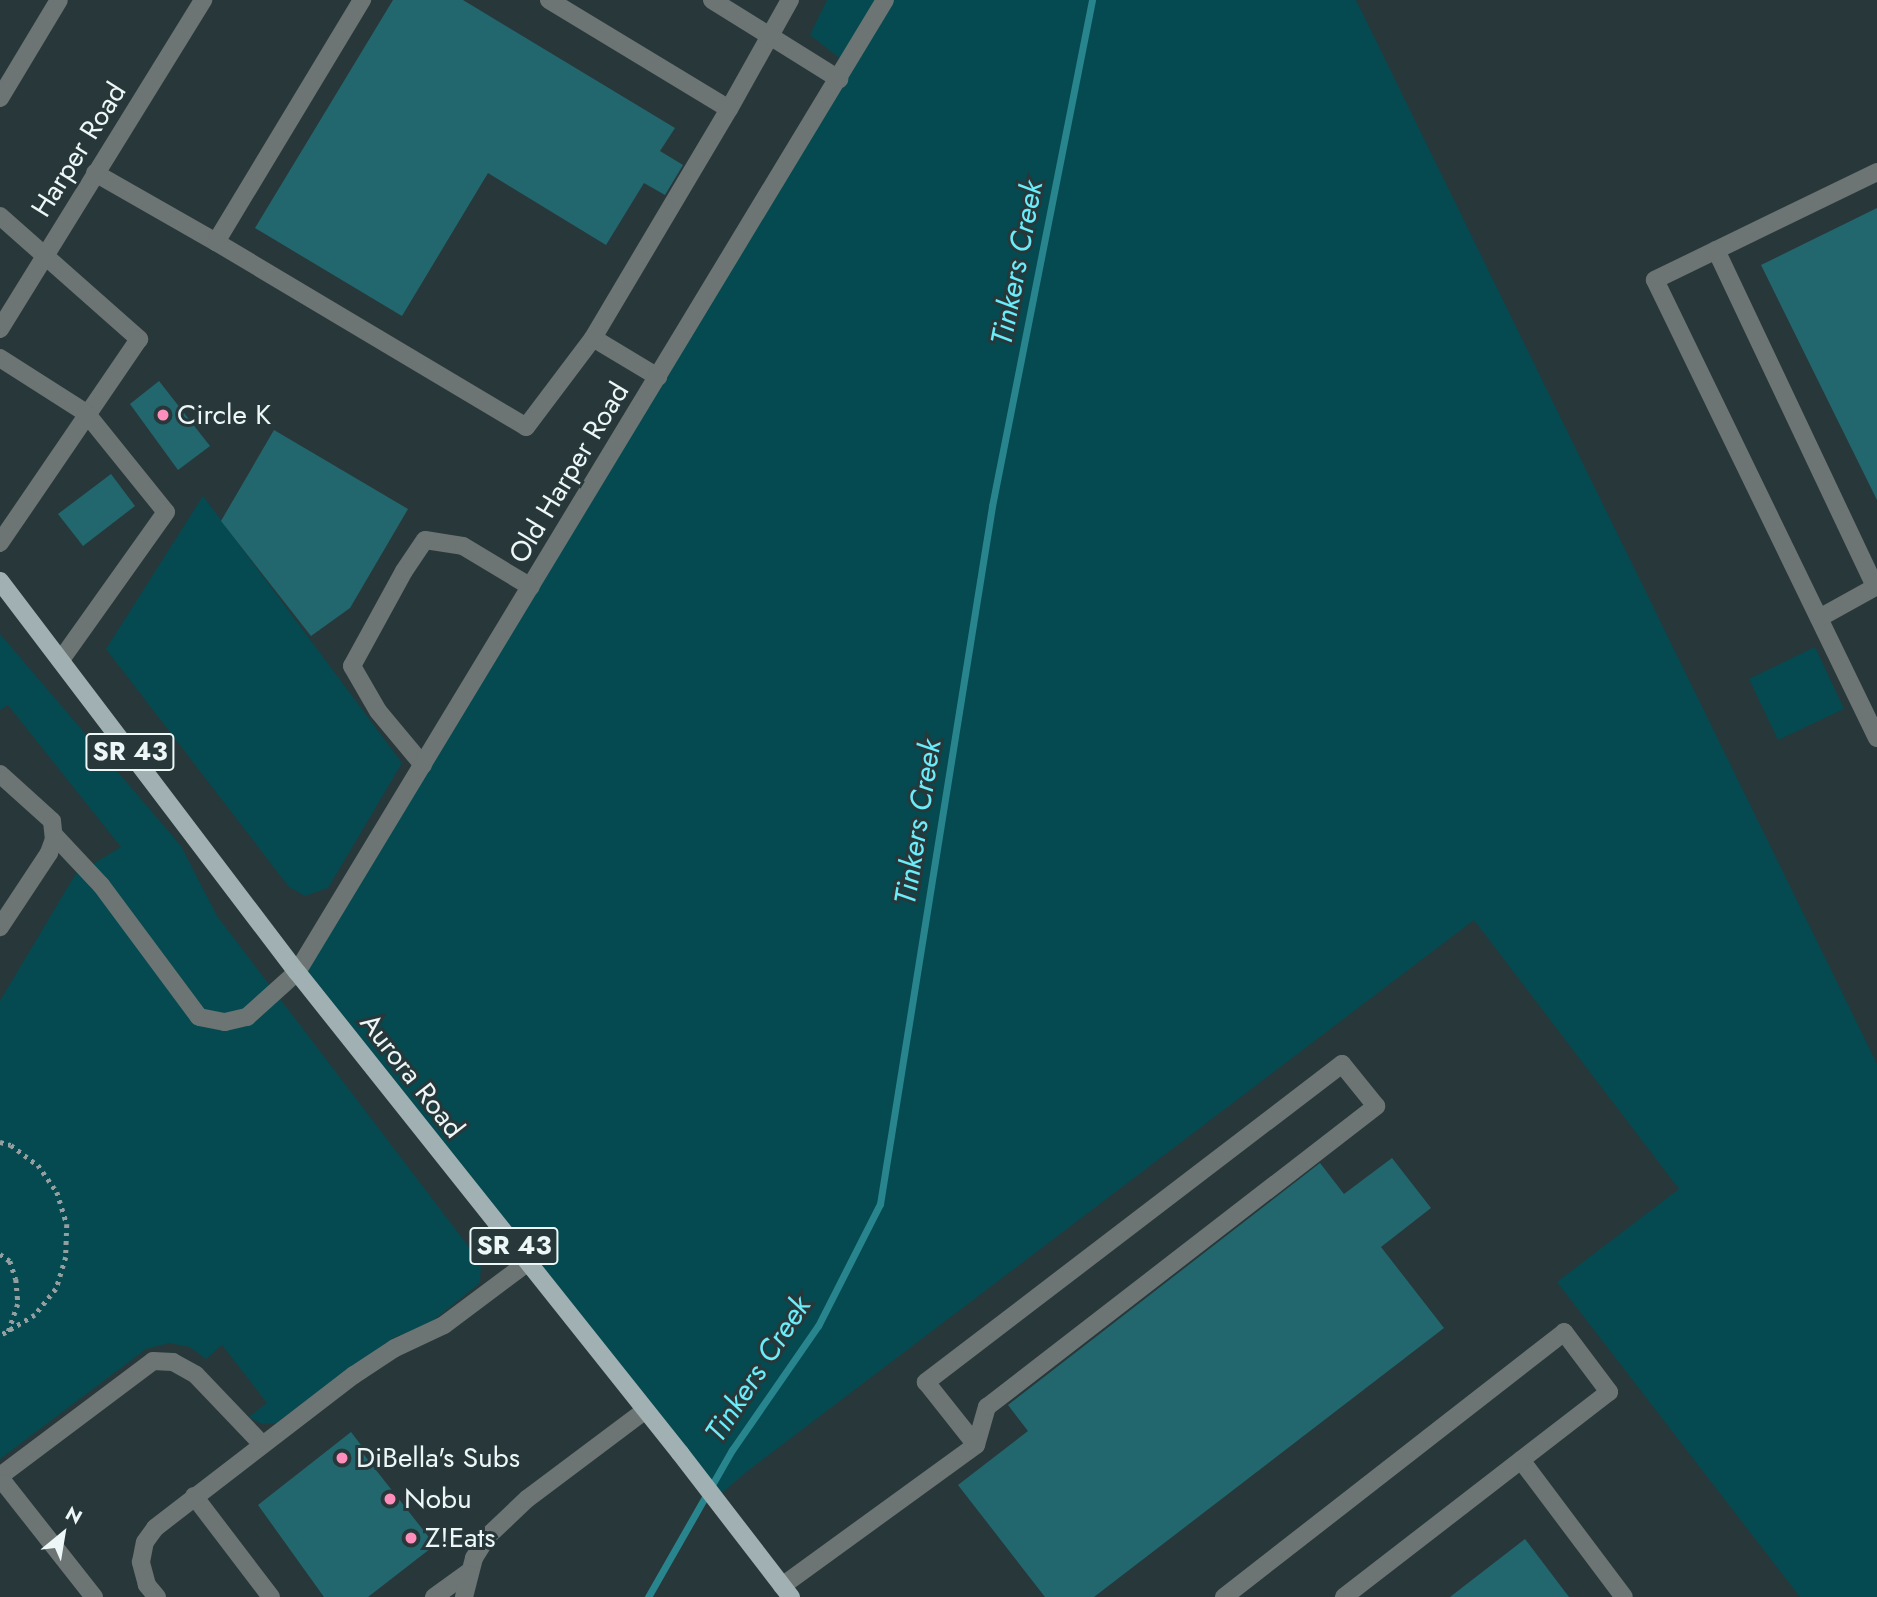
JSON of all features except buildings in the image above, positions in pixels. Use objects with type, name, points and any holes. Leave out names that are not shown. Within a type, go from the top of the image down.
[{"type":"main road","name":"Aurora Road","points":[[0,581],[297,972],[680,1453],[786,1591]]},
{"type":"street","points":[[0,99],[59,0]]},
{"type":"street","name":"Harper Road","points":[[0,329],[202,0]]},
{"type":"street","points":[[216,242],[362,0]]},
{"type":"street","points":[[549,0],[729,109]]},
{"type":"street","points":[[712,0],[839,79]]},
{"type":"street","points":[[95,173],[526,427],[593,338],[729,109],[790,0]]},
{"type":"street","name":"Old Harper Road","points":[[54,835],[102,885],[199,1017],[225,1022],[247,1017],[297,972],[885,0]]},
{"type":"street","points":[[1877,172],[1655,280],[1877,738]]},
{"type":"street","points":[[0,216],[139,339],[86,412],[0,543]]},
{"type":"street","points":[[1716,250],[1875,587],[1819,618]]},
{"type":"street","points":[[593,338],[658,377]]},
{"type":"street","points":[[0,358],[86,412],[166,512],[61,660]]},
{"type":"street","points":[[422,765],[378,711],[352,666],[404,571],[425,540],[463,545],[531,586]]},
{"type":"street","points":[[0,774],[52,821],[54,835],[49,853],[0,927]]},
{"type":"street","points":[[786,1591],[976,1445],[987,1407],[1376,1107],[1342,1064],[926,1382],[976,1445]]},
{"type":"street","points":[[156,1597],[147,1585],[141,1562],[145,1542],[155,1528],[354,1375],[395,1348],[444,1325],[527,1263]]},
{"type":"street","points":[[1224,1597],[1564,1332],[1609,1392],[1344,1597]]},
{"type":"street","points":[[0,1476],[153,1361],[173,1362],[196,1375],[262,1444]]},
{"type":"street","points":[[464,1597],[470,1571],[488,1536],[527,1499],[644,1411]]},
{"type":"street","points":[[1521,1460],[1624,1597]]},
{"type":"street","points":[[0,1483],[94,1597]]},
{"type":"street","points":[[194,1496],[271,1597]]},
{"type":"street","points":[[434,1597],[470,1571]]},
{"type":"path","points":[[0,1142],[11,1145],[38,1165],[57,1192],[67,1224],[66,1257],[56,1289],[35,1315],[8,1334],[0,1336]]},
{"type":"path","points":[[0,1254],[10,1261],[16,1279],[18,1304],[8,1334]]},
{"type":"shaded area","points":[[827,0],[1356,0],[1877,1064],[1877,1597],[1800,1597],[1557,1282],[1679,1189],[1474,920],[745,1473],[715,1499],[297,972],[847,64],[810,35]]},
{"type":"shaded area","points":[[203,496],[402,763],[328,888],[305,896],[289,887],[106,649]]},
{"type":"shaded area","points":[[0,634],[181,846],[217,916],[481,1263],[480,1283],[430,1323],[393,1338],[276,1423],[262,1424],[249,1417],[267,1403],[222,1345],[206,1359],[190,1347],[169,1343],[146,1349],[0,1459],[0,1001],[75,875],[121,847],[8,705],[0,710]]},
{"type":"shaded area","points":[[1815,647],[1844,709],[1778,740],[1749,679]]},
{"type":"waterway","name":"Tinkers Creek","points":[[648,1597],[732,1450],[818,1326],[880,1204],[992,506],[1092,0]]},
{"type":"place","name":"Circle K","points":[[163,415]]},
{"type":"place","name":"DiBella's Subs","points":[[342,1458]]},
{"type":"place","name":"Nobu","points":[[390,1499]]},
{"type":"place","name":"Z!Eats","points":[[411,1538]]}]
